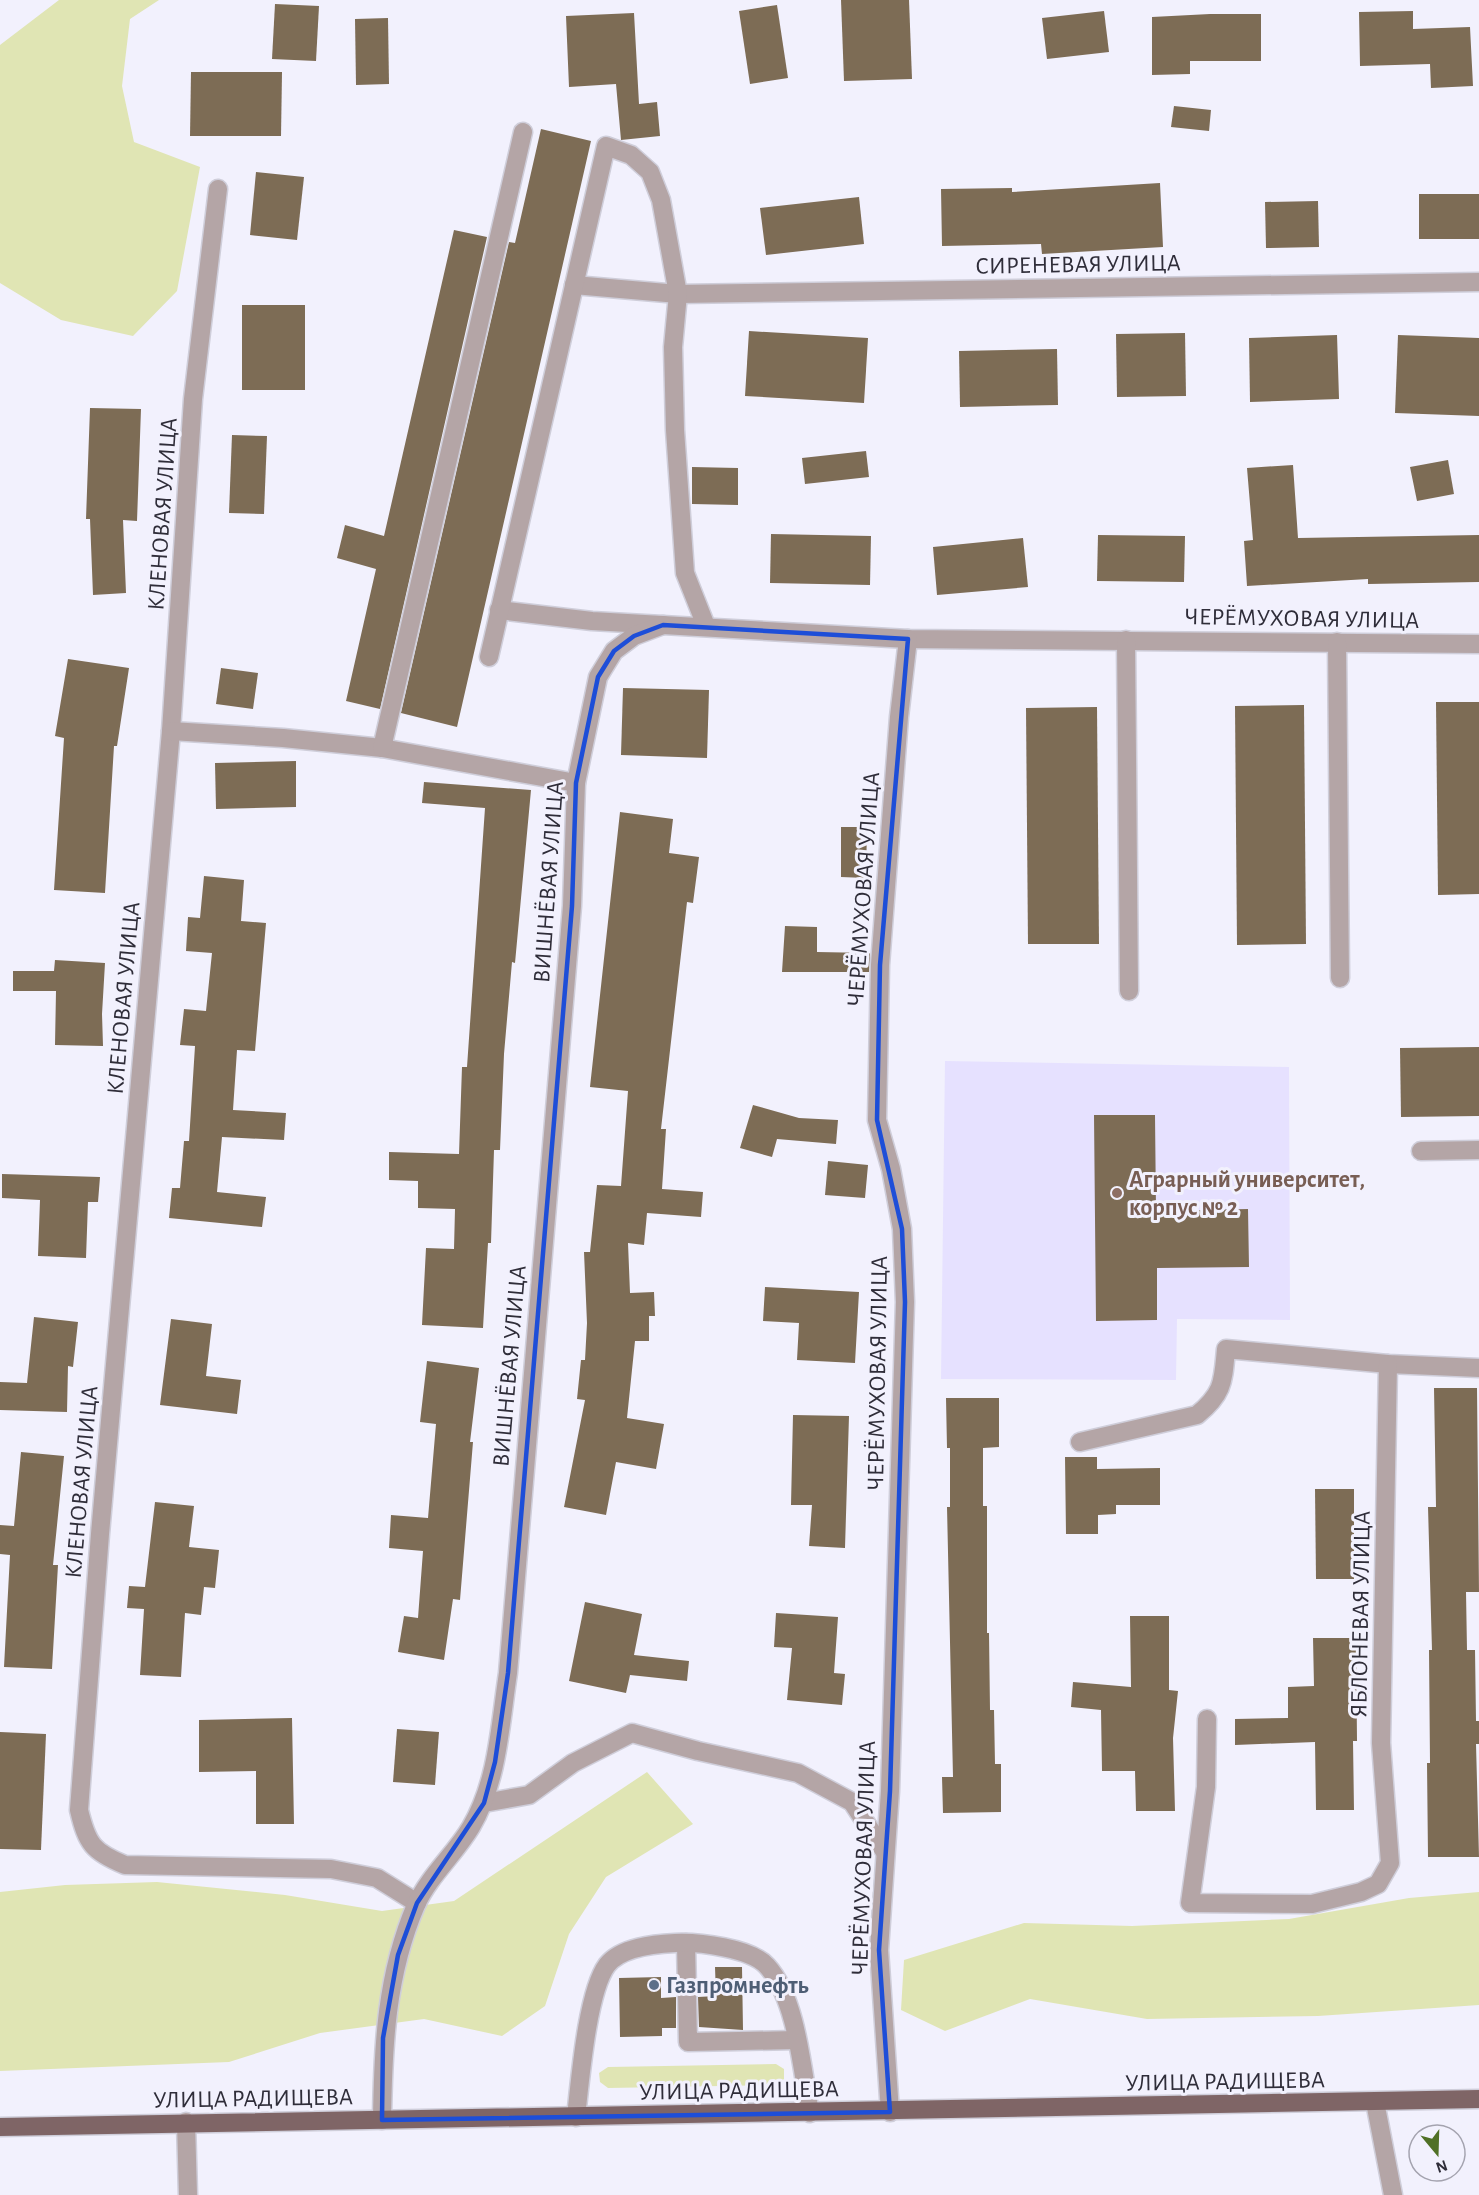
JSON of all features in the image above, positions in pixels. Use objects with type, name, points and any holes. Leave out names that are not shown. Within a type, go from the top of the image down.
[{"type":"main road","name":"УЛИЦА РАДИЩЕВА","points":[[0,2127],[186,2122],[810,2114],[1479,2099]]},
{"type":"street","points":[[382,748],[523,132]]},
{"type":"street","points":[[489,657],[606,146],[631,155],[650,172],[661,200],[678,294],[673,347],[675,429],[685,573],[706,626]]},
{"type":"street","name":"КЛЕНОВАЯ УЛИЦА","points":[[218,189],[193,399],[171,731],[100,1534],[79,1810],[85,1836],[101,1856],[125,1865],[331,1869],[377,1878],[417,1903]]},
{"type":"street","name":"СИРЕНЕВАЯ УЛИЦА","points":[[574,285],[678,294],[1479,282]]},
{"type":"street","name":"ЧЕРЁМУХОВАЯ УЛИЦА","points":[[499,610],[592,621],[908,639],[1479,644]]},
{"type":"street","name":"ВИШНЁВАЯ УЛИЦА","points":[[382,2120],[383,2038],[398,1954],[417,1903],[470,1830],[484,1803],[495,1762],[508,1673],[573,906],[576,783],[598,677],[614,651],[634,636],[663,625]]},
{"type":"street","name":"ЧЕРЁМУХОВАЯ УЛИЦА","points":[[890,2112],[879,1950],[891,1779],[905,1302],[902,1229],[891,1169],[877,1120],[880,965],[890,822],[908,639]]},
{"type":"street","points":[[1126,640],[1129,991]]},
{"type":"street","points":[[1337,642],[1340,978]]},
{"type":"street","points":[[171,731],[283,738],[382,748],[576,783]]},
{"type":"street","points":[[1421,1151],[1479,1150]]},
{"type":"street","points":[[1080,1442],[1197,1415],[1212,1403],[1223,1386],[1226,1349],[1388,1364],[1479,1368]]},
{"type":"street","name":"ЯБЛОНЕВАЯ УЛИЦА","points":[[1207,1719],[1206,1787],[1190,1903],[1312,1904],[1361,1892],[1378,1884],[1390,1863],[1382,1743],[1388,1364]]},
{"type":"street","points":[[484,1803],[529,1795],[573,1763],[632,1733],[698,1752],[798,1773],[852,1802],[885,1852]]},
{"type":"street","points":[[686,1943],[688,2042],[797,2040]]},
{"type":"street","points":[[576,2117],[595,1995],[608,1965],[623,1953],[656,1944],[686,1943],[740,1951],[766,1964],[782,1989],[797,2040],[810,2114]]},
{"type":"street","points":[[1375,2102],[1393,2195]]},
{"type":"street","points":[[186,2122],[188,2195]]},
{"type":"highlighted area","points":[[663,625],[908,639],[880,965],[877,1120],[902,1229],[905,1302],[890,1791],[879,1950],[890,2112],[382,2120],[383,2038],[398,1955],[417,1903],[484,1803],[495,1762],[508,1673],[572,906],[576,783],[598,677],[614,651],[634,636]]},
{"type":"shaded area","name":"Аграрный университет, корпус № 2","points":[[945,1061],[1289,1067],[1290,1320],[1177,1319],[1176,1380],[941,1379]]},
{"type":"green space","points":[[59,0],[159,0],[130,19],[122,86],[134,142],[200,167],[177,291],[133,336],[61,320],[0,283],[0,45]]},
{"type":"green space","points":[[647,1772],[693,1824],[606,1877],[569,1934],[545,2006],[502,2036],[424,2019],[320,2033],[229,2062],[0,2071],[0,1892],[65,1885],[157,1882],[285,1895],[382,1911],[454,1901]]},
{"type":"green space","points":[[1479,1892],[1479,2005],[1318,2016],[1147,2019],[1030,1999],[945,2031],[901,2010],[904,1960],[1024,1923],[1132,1926],[1289,1919],[1409,1898]]},
{"type":"green space","points":[[776,2064],[784,2069],[784,2079],[777,2085],[608,2088],[600,2082],[599,2073],[608,2067]]},
{"type":"building","points":[[841,0],[909,0],[912,79],[844,81]]},
{"type":"building","points":[[275,4],[319,6],[316,61],[272,59]]},
{"type":"building","points":[[777,5],[788,78],[750,84],[739,11]]},
{"type":"building","points":[[1104,11],[1109,52],[1047,59],[1042,18]]},
{"type":"building","points":[[1413,11],[1413,29],[1470,27],[1473,86],[1431,88],[1430,64],[1360,66],[1359,12]]},
{"type":"building","points":[[634,13],[639,104],[657,102],[660,136],[621,140],[616,84],[569,87],[566,16]]},
{"type":"building","points":[[1261,14],[1261,61],[1190,61],[1190,74],[1152,75],[1152,17]]},
{"type":"building","points":[[388,18],[389,84],[356,85],[355,19]]},
{"type":"building","points":[[191,72],[282,72],[281,136],[190,136]]},
{"type":"building","points":[[1174,106],[1211,110],[1209,131],[1171,127]]},
{"type":"building","points":[[541,129],[591,141],[457,727],[401,713],[509,242],[515,243]]},
{"type":"building","points":[[256,172],[304,177],[297,240],[250,235]]},
{"type":"building","points":[[1160,183],[1163,247],[1042,254],[1041,244],[942,246],[941,189],[1012,188],[1012,192]]},
{"type":"building","points":[[1419,194],[1479,194],[1479,239],[1419,239]]},
{"type":"building","points":[[859,197],[864,244],[766,255],[760,208]]},
{"type":"building","points":[[1318,201],[1319,247],[1266,248],[1265,202]]},
{"type":"building","points":[[454,230],[487,237],[380,709],[346,701],[376,569],[337,558],[345,525],[384,536]]},
{"type":"building","points":[[242,305],[305,305],[305,390],[242,390]]},
{"type":"building","points":[[749,331],[868,338],[864,403],[745,396]]},
{"type":"building","points":[[1185,333],[1186,396],[1117,397],[1116,334]]},
{"type":"building","points":[[1337,335],[1339,399],[1250,402],[1249,338]]},
{"type":"building","points":[[1398,335],[1479,338],[1479,416],[1395,413]]},
{"type":"building","points":[[1057,349],[1058,405],[960,407],[959,351]]},
{"type":"building","points":[[90,408],[141,409],[137,521],[123,520],[126,593],[93,595],[90,519],[86,519]]},
{"type":"building","points":[[232,435],[267,436],[264,514],[229,513]]},
{"type":"building","points":[[866,451],[869,477],[805,484],[802,458]]},
{"type":"building","points":[[1448,460],[1454,494],[1417,501],[1410,467]]},
{"type":"building","points":[[1293,465],[1298,538],[1479,535],[1479,582],[1368,584],[1368,579],[1247,586],[1244,541],[1253,540],[1247,468]]},
{"type":"building","points":[[692,467],[738,468],[738,505],[692,504]]},
{"type":"building","points":[[771,534],[871,536],[870,585],[770,583]]},
{"type":"building","points":[[1098,535],[1185,536],[1184,582],[1097,581]]},
{"type":"building","points":[[1023,538],[1028,587],[937,595],[933,547]]},
{"type":"building","points":[[68,659],[129,668],[117,746],[114,746],[105,893],[54,890],[64,738],[55,736]]},
{"type":"building","points":[[221,668],[258,673],[253,709],[216,704]]},
{"type":"building","points":[[623,688],[709,690],[707,758],[621,755]]},
{"type":"building","points":[[1436,702],[1479,702],[1479,894],[1438,895]]},
{"type":"building","points":[[1304,705],[1306,944],[1237,945],[1235,706]]},
{"type":"building","points":[[1097,707],[1099,944],[1028,944],[1026,708]]},
{"type":"building","points":[[296,761],[296,807],[216,809],[215,763]]},
{"type":"building","points":[[424,782],[531,790],[504,1054],[500,1150],[494,1150],[491,1243],[488,1243],[483,1328],[422,1325],[426,1248],[454,1249],[455,1209],[418,1208],[418,1181],[389,1180],[389,1152],[459,1154],[462,1067],[467,1067],[485,808],[422,803]]},
{"type":"building","points":[[620,812],[673,819],[669,853],[699,857],[693,903],[687,902],[661,1129],[666,1129],[662,1189],[703,1192],[701,1217],[647,1213],[644,1245],[628,1243],[630,1293],[654,1292],[655,1316],[649,1316],[649,1341],[635,1341],[627,1418],[664,1424],[656,1469],[616,1462],[606,1515],[564,1507],[585,1400],[577,1399],[581,1360],[585,1360],[587,1323],[584,1252],[590,1252],[597,1185],[621,1186],[628,1091],[590,1087]]},
{"type":"building","points":[[841,827],[867,827],[866,878],[841,877]]},
{"type":"building","points":[[204,876],[244,880],[241,921],[266,923],[255,1051],[237,1050],[233,1110],[286,1113],[284,1140],[222,1137],[217,1192],[266,1197],[262,1227],[169,1218],[172,1188],[180,1188],[184,1141],[189,1141],[195,1046],[180,1045],[184,1009],[206,1011],[212,953],[186,951],[188,917],[200,918]]},
{"type":"building","points":[[785,926],[817,927],[817,952],[870,953],[869,972],[782,972]]},
{"type":"building","points":[[55,960],[105,963],[103,1046],[55,1045],[56,991],[13,991],[13,971],[54,971]]},
{"type":"building","points":[[1479,1047],[1479,1116],[1401,1117],[1400,1048]]},
{"type":"building","points":[[753,1105],[799,1118],[838,1120],[836,1144],[777,1139],[772,1157],[740,1148]]},
{"type":"building","points":[[1094,1115],[1155,1115],[1156,1211],[1248,1209],[1249,1267],[1157,1268],[1157,1320],[1096,1321]]},
{"type":"building","points":[[828,1161],[868,1165],[865,1198],[825,1195]]},
{"type":"building","points":[[2,1174],[100,1177],[98,1202],[88,1202],[86,1258],[38,1256],[40,1200],[2,1198]]},
{"type":"building","points":[[765,1287],[859,1292],[855,1363],[797,1360],[799,1323],[763,1321]]},
{"type":"building","points":[[34,1317],[78,1322],[73,1367],[68,1366],[67,1412],[0,1410],[0,1382],[27,1383]]},
{"type":"building","points":[[171,1319],[212,1324],[206,1376],[241,1380],[237,1414],[160,1405]]},
{"type":"building","points":[[427,1361],[479,1368],[470,1442],[473,1442],[460,1600],[453,1599],[444,1660],[398,1652],[404,1616],[418,1618],[423,1551],[389,1548],[391,1515],[428,1518],[436,1424],[420,1422]]},
{"type":"building","points":[[1434,1388],[1477,1388],[1479,1592],[1466,1592],[1467,1650],[1475,1650],[1476,1721],[1479,1721],[1479,1744],[1476,1744],[1479,1857],[1428,1857],[1429,1650],[1432,1650],[1428,1507],[1436,1507]]},
{"type":"building","points":[[946,1398],[999,1398],[999,1447],[983,1448],[983,1506],[987,1506],[987,1633],[989,1633],[990,1710],[994,1710],[995,1764],[1001,1764],[1001,1812],[943,1813],[942,1777],[953,1777],[947,1507],[950,1507],[950,1448],[947,1448]]},
{"type":"building","points":[[793,1415],[849,1416],[845,1548],[809,1546],[812,1505],[791,1505]]},
{"type":"building","points":[[21,1452],[64,1456],[53,1565],[58,1565],[52,1669],[4,1667],[10,1555],[0,1554],[0,1525],[14,1526]]},
{"type":"building","points":[[1065,1457],[1097,1457],[1097,1469],[1160,1468],[1160,1505],[1116,1505],[1116,1514],[1098,1515],[1098,1534],[1066,1534]]},
{"type":"building","points":[[1315,1489],[1354,1489],[1354,1579],[1316,1579]]},
{"type":"building","points":[[155,1502],[194,1506],[189,1547],[219,1550],[215,1588],[204,1587],[201,1615],[185,1613],[181,1677],[140,1675],[144,1609],[127,1608],[129,1586],[145,1587]]},
{"type":"building","points":[[585,1602],[642,1614],[634,1655],[689,1661],[687,1681],[630,1675],[626,1693],[569,1681]]},
{"type":"building","points":[[776,1613],[838,1617],[834,1673],[845,1674],[842,1705],[787,1700],[792,1648],[774,1647]]},
{"type":"building","points":[[1130,1616],[1169,1616],[1169,1690],[1178,1691],[1173,1738],[1175,1811],[1136,1811],[1135,1771],[1102,1771],[1101,1710],[1071,1707],[1073,1682],[1131,1687]]},
{"type":"building","points":[[1313,1638],[1356,1638],[1357,1741],[1353,1741],[1354,1810],[1316,1810],[1315,1742],[1235,1745],[1235,1719],[1288,1718],[1288,1687],[1314,1686]]},
{"type":"building","points":[[292,1718],[294,1824],[256,1824],[256,1771],[199,1772],[199,1720]]},
{"type":"building","points":[[397,1729],[439,1732],[435,1785],[393,1782]]},
{"type":"building","points":[[0,1732],[46,1734],[41,1850],[0,1849]]},
{"type":"building","points":[[715,1967],[742,1967],[743,2030],[699,2027],[698,1997],[716,1996]]},
{"type":"building","points":[[661,1977],[661,1998],[676,1997],[676,2028],[662,2028],[662,2036],[620,2037],[619,1978]]},
{"type":"place","name":"Аграрный университет, корпус № 2","points":[[1117,1193]]},
{"type":"place","name":"Газпромнефть","points":[[654,1985]]}]
